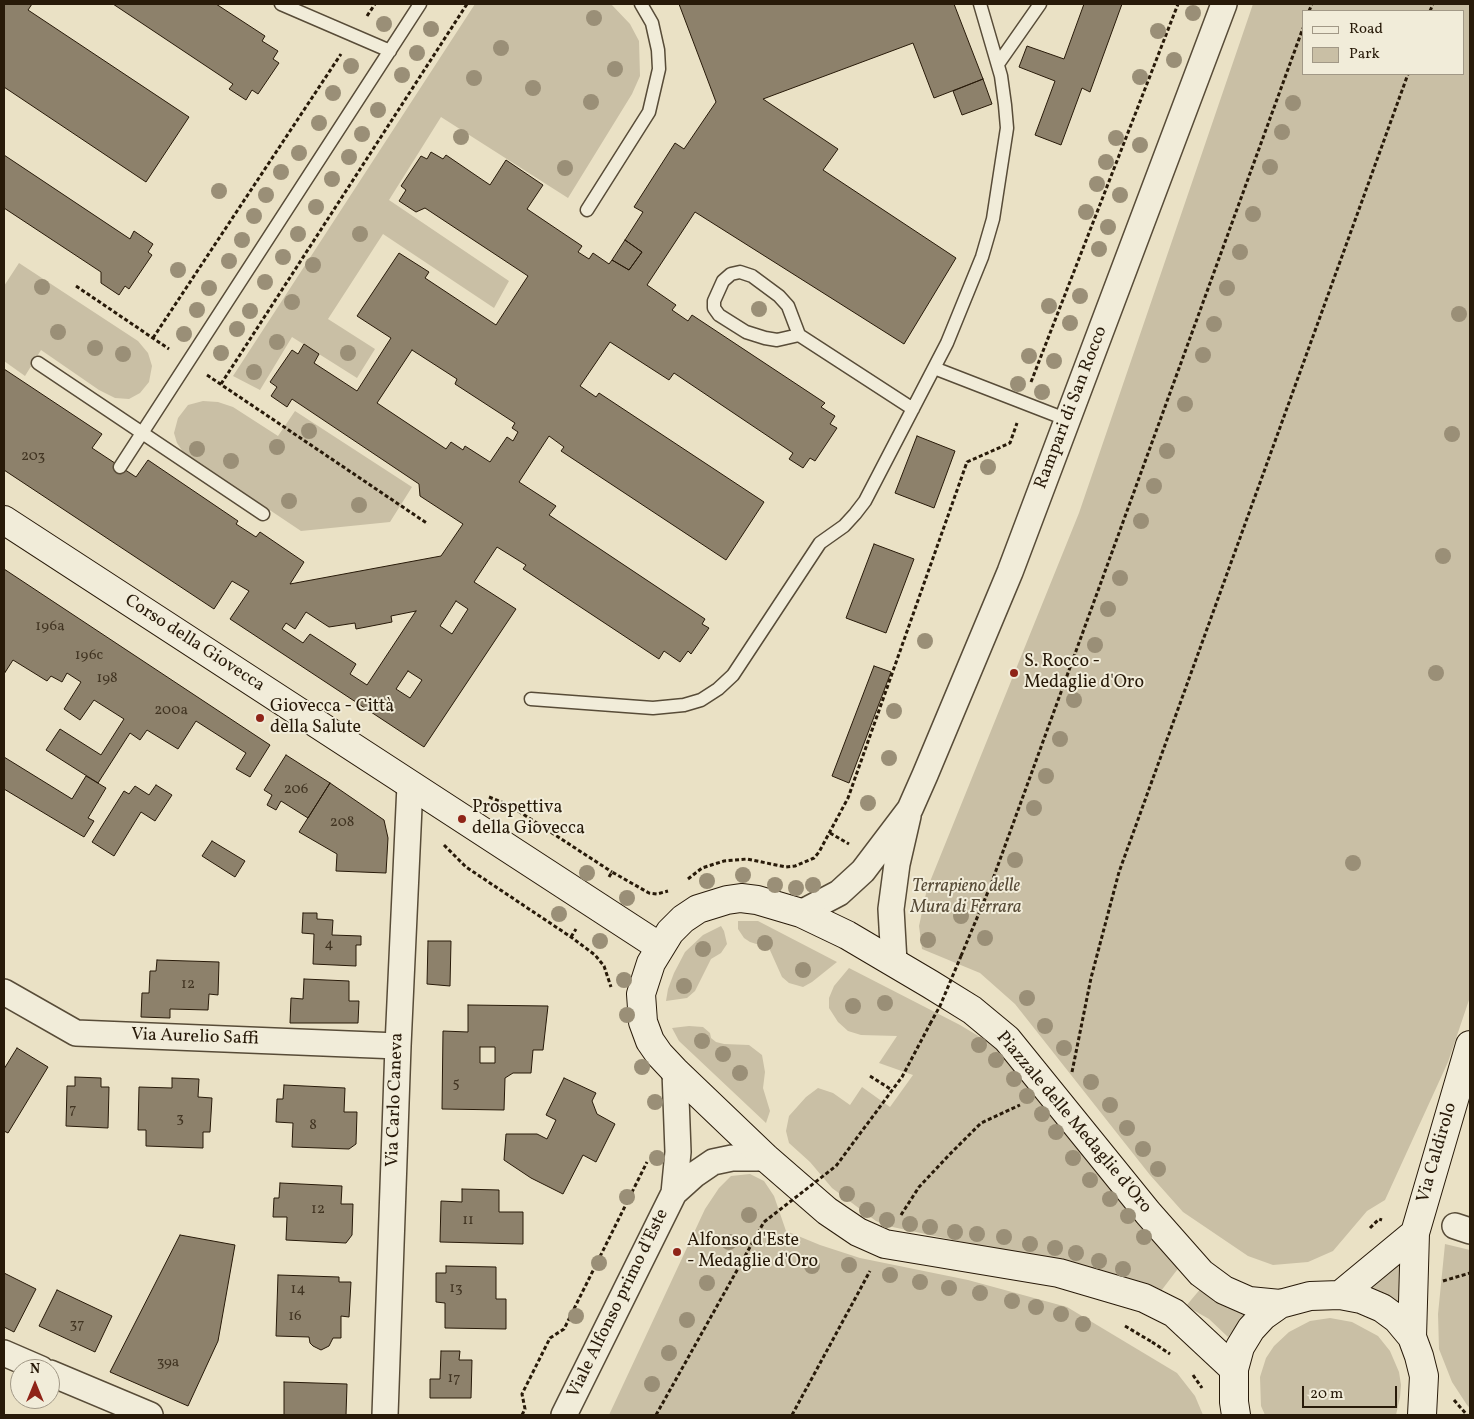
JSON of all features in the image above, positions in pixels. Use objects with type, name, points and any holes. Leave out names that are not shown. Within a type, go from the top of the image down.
[{"type":"street","name":"Rampari di San Rocco","points":[[894,962],[891,909],[897,864],[910,809],[969,672],[1068,420],[1224,4]]},
{"type":"street","name":"Corso della Giovecca","points":[[4,520],[660,947]]},
{"type":"street","name":"Via Carlo Caneva","points":[[385,1415],[398,1046],[410,785]]},
{"type":"street","name":"Rampari di San Rocco","points":[[801,914],[840,893],[863,870],[910,809]]},
{"type":"street","name":"Piazzale delle Medaglie d'Oro","points":[[1234,1369],[1174,1312],[1144,1298],[1059,1273],[885,1244],[858,1232],[827,1211],[766,1158],[675,1071],[650,1041],[643,1022],[641,994],[651,963],[670,932],[683,919],[698,909],[722,901],[741,898],[756,900],[801,914],[847,935],[894,962],[972,1010],[1007,1039],[1148,1213],[1201,1273],[1224,1290],[1249,1301],[1280,1304]]},
{"type":"street","name":"Via Aurelio Saffi","points":[[4,992],[76,1033],[398,1046]]},
{"type":"street","name":"Via Caldirolo","points":[[1412,1338],[1415,1232],[1470,1044]]},
{"type":"street","points":[[674,1193],[678,1152],[675,1071]]},
{"type":"street","points":[[674,1193],[694,1175],[713,1162],[732,1158],[766,1158]]},
{"type":"street","name":"Viale Alfonso primo d'Este","points":[[564,1415],[674,1193]]},
{"type":"street","points":[[1340,1295],[1415,1232]]},
{"type":"street","name":"Via Caldirolo","points":[[1236,1415],[1234,1369],[1240,1347],[1250,1330],[1263,1316],[1280,1304],[1310,1296],[1340,1295],[1361,1299],[1382,1308],[1397,1319],[1412,1338],[1420,1356],[1424,1376],[1422,1415]]},
{"type":"street","points":[[4,1353],[18,1359]]},
{"type":"street","points":[[1424,1376],[1442,1415]]},
{"type":"street","points":[[60,1377],[150,1415]]},
{"type":"lane","points":[[281,4],[390,51]]},
{"type":"lane","points":[[120,467],[420,4]]},
{"type":"lane","points":[[587,210],[649,112],[659,69],[658,50],[652,23],[641,4]]},
{"type":"lane","points":[[531,699],[653,708],[684,705],[701,700],[718,689],[733,675],[820,543],[844,526],[865,501],[934,368],[964,305],[982,257],[993,219],[1006,128],[1005,105],[998,64],[980,4]]},
{"type":"lane","points":[[998,64],[1040,4]]},
{"type":"lane","points":[[799,335],[777,340],[765,338],[746,332],[719,315],[714,308],[714,301],[723,281],[730,274],[740,272],[752,276],[779,296],[788,306],[799,335],[913,409]]},
{"type":"lane","points":[[38,363],[263,514]]},
{"type":"lane","points":[[934,368],[1068,420]]},
{"type":"path","points":[[153,338],[375,4]]},
{"type":"path","points":[[221,384],[467,4]]},
{"type":"path","points":[[686,881],[702,868],[724,861],[747,859],[786,867],[795,866],[814,858],[819,852],[848,798],[967,462],[1010,443],[1178,4]]},
{"type":"path","points":[[656,1415],[764,1222],[836,1166],[902,1077],[945,994],[990,887],[1302,31]]},
{"type":"path","points":[[792,1415],[901,1215],[919,1188],[981,1123],[1014,1106],[1054,1096],[1070,1084],[1091,978],[1119,872],[1408,75]]},
{"type":"path","points":[[76,286],[428,524]]},
{"type":"path","points":[[438,839],[466,867],[571,937],[612,872],[649,893],[657,894],[669,891]]},
{"type":"path","points":[[870,1076],[892,1090]]},
{"type":"path","points":[[522,1415],[525,1409],[522,1394],[550,1338],[564,1330],[642,1172]]},
{"type":"path","points":[[1439,1282],[1470,1272]]},
{"type":"green space","points":[[475,4],[611,4],[630,24],[639,41],[640,76],[632,94],[568,198],[441,117],[389,200],[509,281],[494,308],[383,234],[328,319],[375,349],[357,378],[292,337],[260,390],[233,376]]},
{"type":"green space","name":"Terrapieno delle Mura di Ferrara","points":[[1253,4],[1470,4],[1470,997],[1448,1062],[1385,1200],[1367,1211],[1333,1251],[1308,1262],[1273,1265],[1248,1256],[1183,1212],[1150,1175],[1015,1004],[980,973],[922,949],[919,926],[927,889],[1079,513]]},
{"type":"green space","points":[[19,263],[138,341],[148,353],[152,366],[149,382],[140,393],[129,399],[115,398],[99,390],[41,350],[25,376],[4,361],[4,286]]},
{"type":"green space","points":[[203,401],[218,402],[233,407],[278,436],[295,411],[412,487],[390,522],[301,531],[183,452],[177,443],[174,433],[178,418],[188,405]]},
{"type":"green space","points":[[738,921],[758,921],[837,962],[803,987],[789,983],[782,977],[769,948],[744,938],[738,929]]},
{"type":"green space","points":[[721,926],[727,944],[721,953],[711,959],[695,991],[687,998],[666,1001],[674,973],[685,952],[703,935]]},
{"type":"green space","points":[[849,968],[960,1025],[1007,1055],[1180,1266],[1161,1291],[1078,1267],[888,1226],[876,1221],[832,1188],[810,1162],[789,1143],[786,1131],[789,1116],[806,1097],[818,1088],[833,1093],[850,1105],[862,1087],[890,1107],[913,1075],[879,1063],[897,1036],[861,1035],[848,1031],[838,1022],[829,1008],[829,998],[834,986]]},
{"type":"green space","points":[[703,1027],[716,1042],[749,1045],[762,1055],[765,1072],[763,1088],[770,1111],[766,1123],[679,1041],[672,1028]]},
{"type":"green space","points":[[750,1174],[764,1181],[774,1196],[786,1231],[860,1258],[968,1280],[1067,1307],[1177,1373],[1195,1396],[1203,1415],[609,1415],[705,1209],[719,1188],[731,1176]]},
{"type":"green space","points":[[1445,1244],[1470,1250],[1470,1408],[1452,1382],[1439,1349],[1438,1314]]},
{"type":"green space","points":[[1408,1247],[1401,1316],[1369,1292]]},
{"type":"green space","points":[[1202,1287],[1247,1314],[1228,1337],[1209,1319],[1186,1306]]},
{"type":"green space","points":[[1330,1318],[1352,1322],[1378,1336],[1390,1351],[1399,1372],[1401,1385],[1396,1415],[1265,1415],[1261,1406],[1260,1377],[1266,1358],[1274,1346],[1289,1332],[1310,1321]]},
{"type":"building","points":[[4,4],[32,4],[28,10],[189,117],[146,182],[4,87]]},
{"type":"building","points":[[113,4],[216,4],[265,36],[262,41],[278,51],[273,59],[279,63],[258,94],[252,90],[246,100],[229,89],[233,84]]},
{"type":"building","points":[[679,4],[954,4],[983,79],[934,98],[913,43],[763,99],[838,149],[823,170],[956,258],[904,344],[695,212],[647,285],[676,305],[672,310],[688,321],[692,315],[825,403],[821,407],[835,416],[830,424],[837,428],[815,461],[810,458],[803,468],[789,459],[793,453],[674,373],[669,380],[610,342],[580,386],[596,397],[599,393],[764,502],[726,560],[561,451],[564,447],[549,436],[519,482],[556,506],[549,515],[705,619],[702,624],[709,628],[691,654],[688,651],[680,662],[664,651],[659,659],[523,569],[526,565],[497,547],[474,582],[516,609],[424,747],[230,619],[249,591],[232,581],[214,609],[4,470],[4,369],[102,434],[92,448],[136,477],[148,460],[238,521],[236,524],[256,537],[260,532],[304,562],[290,584],[441,556],[463,524],[420,496],[419,484],[292,399],[287,407],[271,396],[277,387],[270,382],[292,350],[298,354],[304,344],[319,354],[314,363],[357,391],[391,338],[357,316],[399,253],[429,272],[425,278],[496,325],[528,276],[425,208],[416,212],[399,201],[406,190],[401,186],[421,156],[427,159],[431,152],[443,159],[446,155],[490,185],[506,160],[543,185],[527,209],[582,246],[578,252],[589,259],[593,253],[609,264],[612,260],[629,270],[642,252],[625,240],[643,212],[634,207],[675,143],[684,149],[716,102]],"holes":[[[412,350],[457,379],[455,384],[515,423],[512,428],[518,432],[513,441],[507,437],[490,462],[465,446],[463,450],[451,442],[446,449],[377,403]],[[456,601],[468,609],[452,634],[440,626]],[[416,611],[367,685],[350,674],[356,664],[310,634],[303,643],[282,629],[286,623],[295,629],[306,612],[329,627],[355,623],[356,629],[392,622],[391,616]],[[408,671],[422,680],[410,698],[396,689]]]},
{"type":"building","points":[[1084,4],[1122,4],[1090,92],[1082,88],[1061,145],[1035,135],[1055,81],[1019,67],[1027,46],[1064,59]]},
{"type":"building","points":[[983,79],[992,104],[962,115],[953,91]]},
{"type":"building","points":[[4,155],[130,239],[134,231],[153,244],[148,252],[152,255],[129,289],[125,286],[119,295],[101,283],[101,272],[4,208]]},
{"type":"building","points":[[625,240],[642,252],[629,270],[612,260]]},
{"type":"building","points":[[917,436],[955,451],[934,508],[895,493]]},
{"type":"building","points":[[874,544],[914,559],[886,633],[846,618]]},
{"type":"building","points":[[4,569],[270,745],[250,777],[236,769],[246,753],[196,721],[178,749],[147,730],[140,740],[130,733],[98,783],[46,750],[60,729],[101,755],[124,719],[94,700],[80,720],[64,709],[81,682],[67,673],[62,682],[51,676],[47,681],[13,660],[4,674]]},
{"type":"building","points":[[874,666],[891,672],[849,783],[832,776]]},
{"type":"building","points":[[286,755],[330,783],[308,818],[281,801],[276,810],[267,805],[272,795],[264,790]]},
{"type":"building","points":[[4,757],[72,799],[86,776],[106,788],[88,818],[94,821],[84,837],[4,789]]},
{"type":"building","points":[[330,783],[384,820],[388,838],[386,873],[336,871],[337,854],[299,832]]},
{"type":"building","points":[[156,785],[172,795],[155,821],[141,812],[114,856],[92,842],[124,791],[129,794],[135,786],[149,795]]},
{"type":"building","points":[[212,841],[245,861],[235,877],[202,856]]},
{"type":"building","points":[[303,913],[317,913],[317,919],[333,920],[332,935],[361,936],[361,945],[356,945],[356,966],[313,964],[314,934],[302,933]]},
{"type":"building","points":[[428,941],[451,941],[450,986],[427,984]]},
{"type":"building","points":[[157,960],[219,962],[218,995],[209,994],[208,1010],[170,1009],[170,1018],[141,1017],[142,993],[149,993],[150,971],[156,971]]},
{"type":"building","points":[[304,979],[349,981],[349,1001],[359,1001],[358,1023],[290,1023],[291,998],[303,999]]},
{"type":"building","points":[[468,1005],[548,1006],[543,1050],[533,1050],[531,1073],[513,1073],[505,1078],[504,1110],[442,1109],[443,1031],[468,1032]],"holes":[[[480,1047],[495,1047],[495,1063],[480,1063]]]},
{"type":"building","points":[[17,1048],[48,1067],[8,1133],[4,1131],[4,1069]]},
{"type":"building","points":[[75,1077],[101,1078],[101,1087],[109,1087],[108,1128],[66,1126],[67,1086],[75,1086]]},
{"type":"building","points":[[172,1078],[199,1079],[198,1097],[212,1098],[210,1132],[203,1132],[203,1148],[146,1146],[146,1130],[138,1130],[139,1087],[172,1088]]},
{"type":"building","points":[[564,1078],[596,1093],[592,1101],[597,1114],[615,1124],[596,1162],[583,1155],[563,1194],[531,1178],[504,1160],[506,1134],[537,1134],[547,1139],[556,1120],[546,1115]]},
{"type":"building","points":[[284,1085],[345,1088],[344,1112],[357,1112],[356,1144],[349,1149],[292,1147],[293,1123],[276,1122],[277,1099],[283,1099]]},
{"type":"building","points":[[280,1183],[342,1186],[341,1204],[353,1204],[352,1235],[346,1243],[286,1240],[287,1217],[273,1217],[274,1198],[279,1198]]},
{"type":"building","points":[[462,1189],[499,1190],[499,1212],[523,1212],[523,1244],[440,1242],[441,1201],[462,1202]]},
{"type":"building","points":[[180,1235],[235,1245],[218,1341],[188,1406],[110,1372]]},
{"type":"building","points":[[446,1266],[496,1267],[496,1299],[506,1299],[506,1329],[445,1328],[445,1303],[436,1302],[436,1273],[446,1273]]},
{"type":"building","points":[[4,1273],[36,1289],[14,1332],[4,1327]]},
{"type":"building","points":[[278,1275],[339,1277],[339,1282],[351,1282],[349,1317],[341,1316],[341,1338],[333,1338],[329,1346],[321,1350],[310,1343],[309,1337],[276,1336]]},
{"type":"building","points":[[57,1290],[112,1316],[95,1352],[39,1326]]},
{"type":"building","points":[[441,1351],[460,1351],[459,1360],[472,1360],[471,1398],[430,1398],[430,1379],[440,1379]]},
{"type":"building","points":[[284,1382],[347,1384],[346,1415],[284,1415]]},
{"type":"place","name":"S. Rocco - Medaglie d'Oro","points":[[1014,673]]},
{"type":"place","name":"Giovecca - Città della Salute","points":[[260,718]]},
{"type":"place","name":"Prospettiva della Giovecca","points":[[462,819]]},
{"type":"place","name":"Alfonso d'Este - Medaglie d'Oro","points":[[677,1252]]}]
